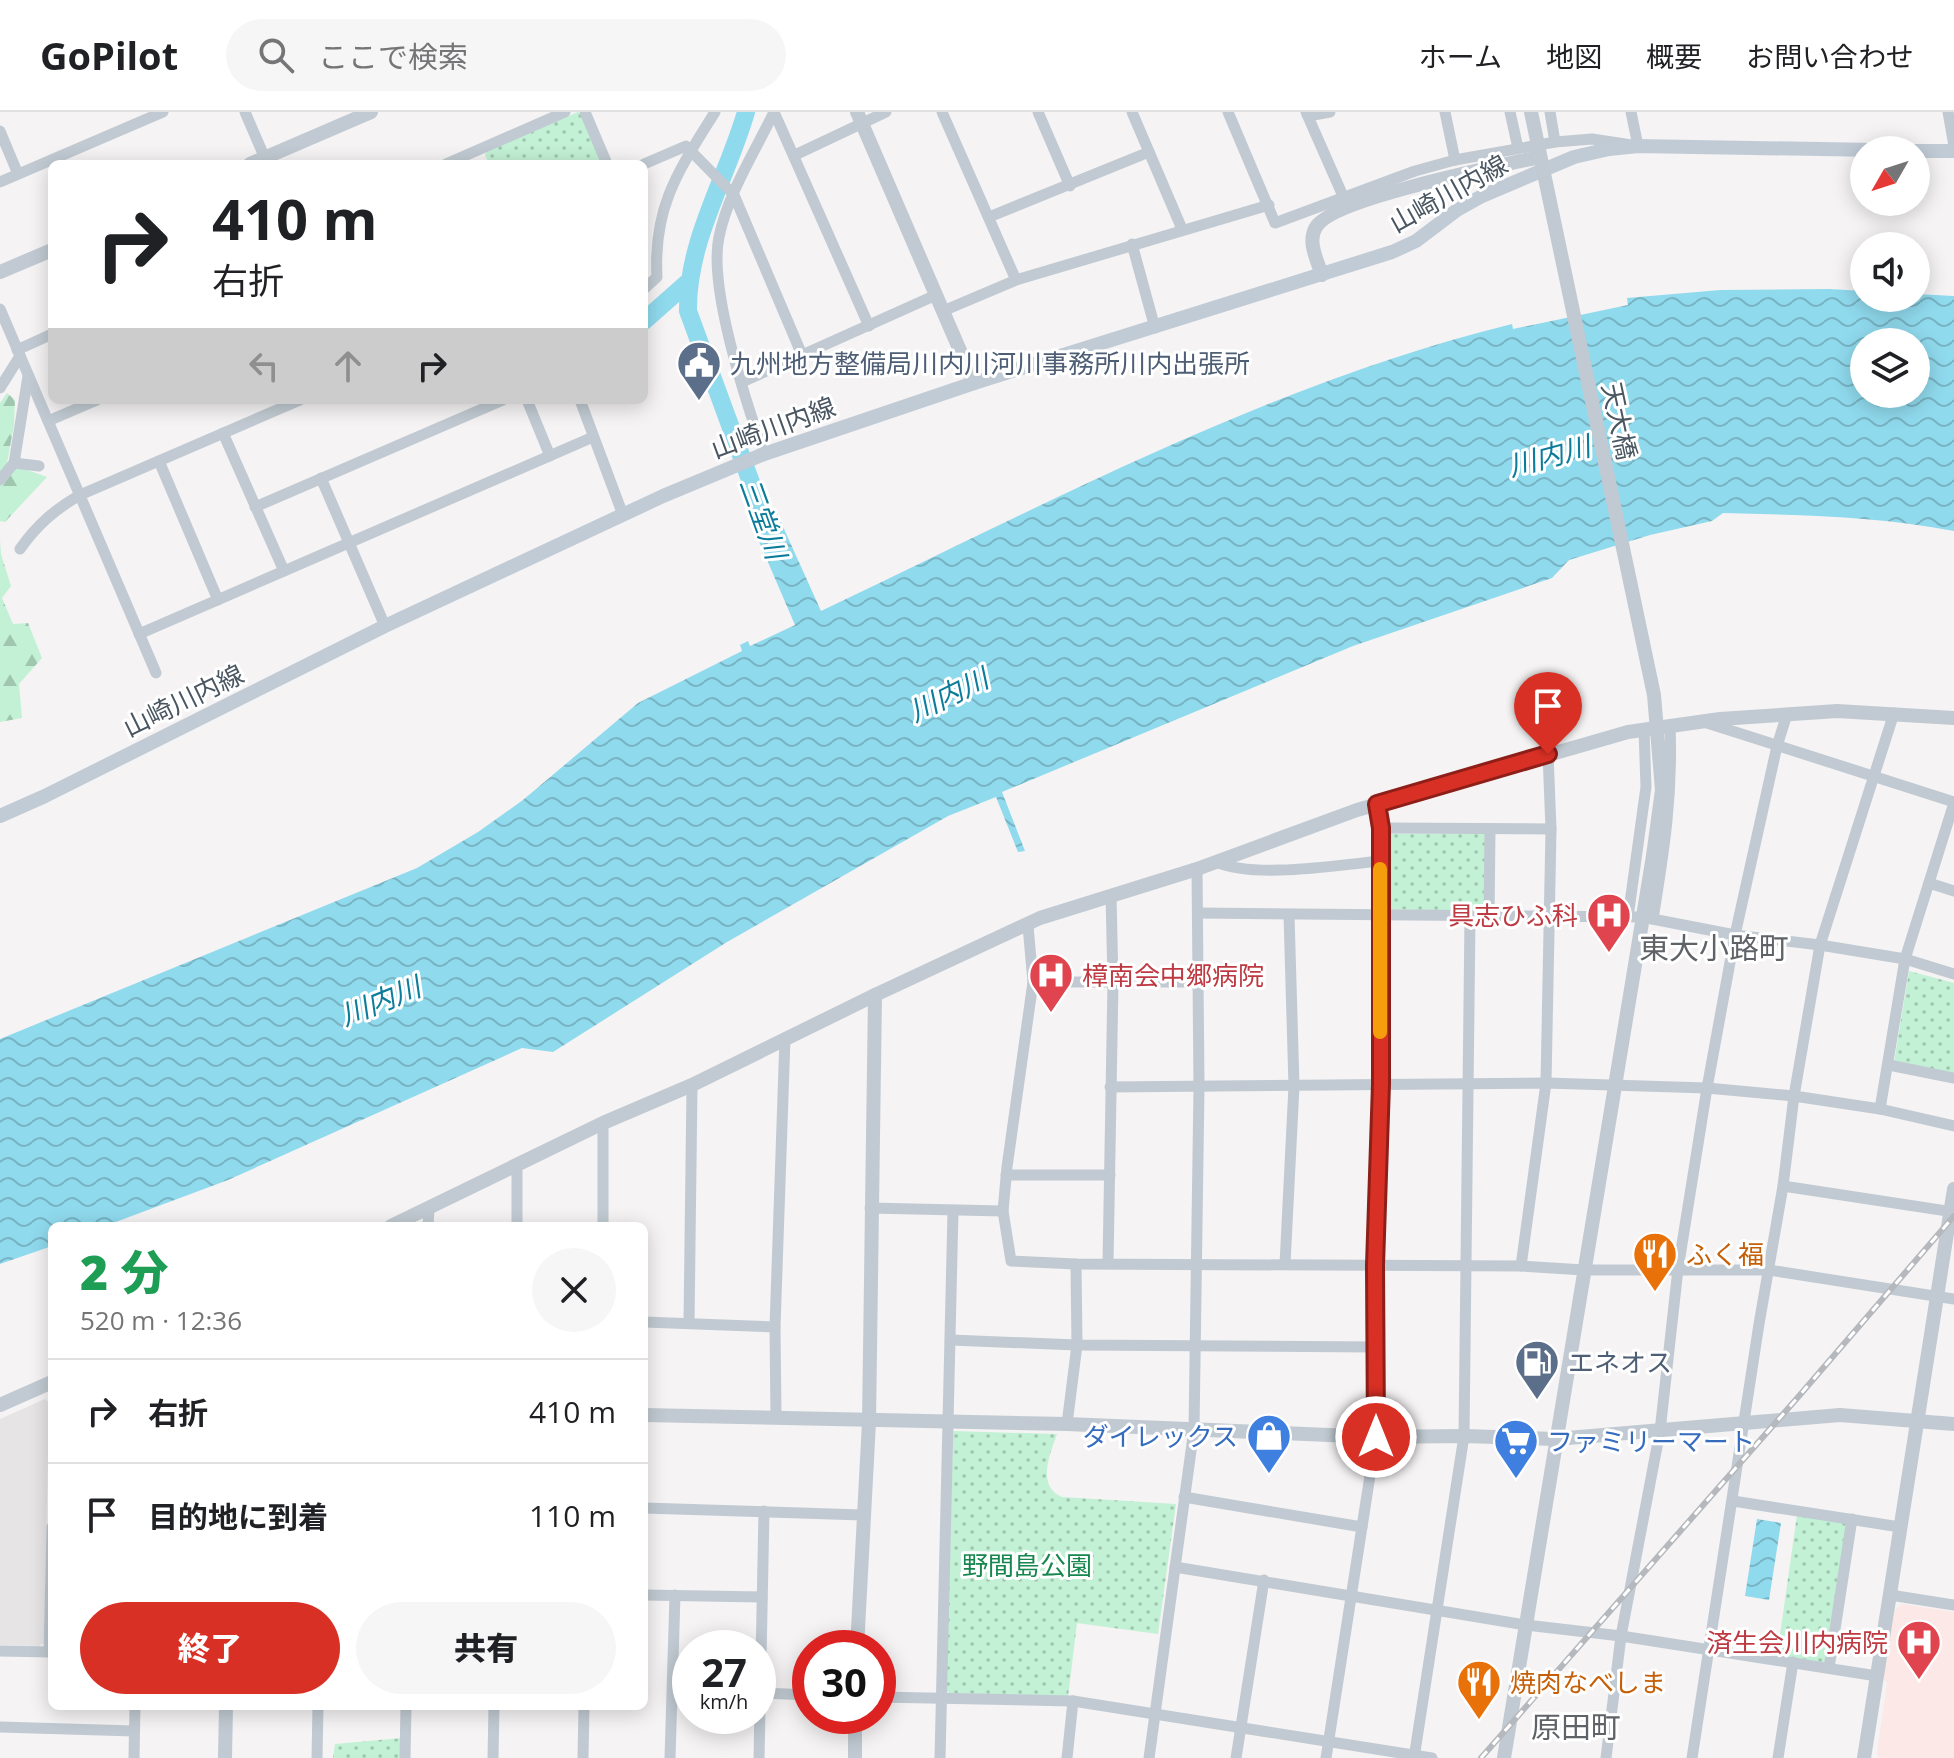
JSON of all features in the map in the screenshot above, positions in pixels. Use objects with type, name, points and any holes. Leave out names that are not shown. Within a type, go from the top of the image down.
[{"type":"main road","name":"山崎川内線","points":[[0,816],[385,626],[731,467],[974,383],[1405,247],[1482,196],[1574,157],[1638,146],[1850,150]]},
{"type":"main road","points":[[1930,150],[1954,149]]},
{"type":"street","points":[[51,160],[163,112]]},
{"type":"street","points":[[245,112],[266,160]]},
{"type":"street","points":[[268,160],[371,112]]},
{"type":"street","points":[[455,160],[565,112]]},
{"type":"street","points":[[585,112],[605,160]]},
{"type":"street","points":[[648,285],[657,277],[650,249],[664,202],[715,112]]},
{"type":"street","points":[[774,112],[869,326]]},
{"type":"street","points":[[764,454],[719,292],[717,265],[719,239],[731,192],[774,112]]},
{"type":"street","points":[[795,155],[859,118],[886,112]]},
{"type":"street","points":[[942,112],[1016,280]]},
{"type":"street","points":[[1038,112],[1070,186]]},
{"type":"street","points":[[1132,112],[1182,229]]},
{"type":"street","points":[[1228,112],[1275,223],[1343,196],[1455,160],[1555,142],[1592,139],[1638,146],[1631,112]]},
{"type":"street","points":[[1330,112],[1307,114],[1343,196]]},
{"type":"street","points":[[1445,112],[1455,160]]},
{"type":"street","points":[[1510,112],[1518,148]]},
{"type":"street","name":"天大橋","points":[[1504,1758],[1662,790],[1654,695],[1531,112]]},
{"type":"street","points":[[1550,112],[1555,142]]},
{"type":"street","points":[[1948,112],[1954,149]]},
{"type":"street","points":[[859,118],[974,383]]},
{"type":"street","points":[[0,131],[18,174]]},
{"type":"street","points":[[648,162],[686,146],[731,192],[802,355]]},
{"type":"street","points":[[478,150],[482,160]]},
{"type":"street","points":[[989,217],[1149,152]]},
{"type":"street","points":[[1322,275],[1312,242],[1313,233],[1320,221],[1333,213],[1421,183],[1540,157]]},
{"type":"street","points":[[0,182],[48,161]]},
{"type":"street","points":[[943,311],[1016,280],[1269,205]]},
{"type":"street","points":[[1132,244],[1155,328]]},
{"type":"street","points":[[0,272],[48,252]]},
{"type":"street","points":[[742,382],[936,295]]},
{"type":"street","points":[[0,309],[156,673]]},
{"type":"street","points":[[0,388],[19,353],[48,336]]},
{"type":"street","points":[[0,480],[14,463],[28,375]]},
{"type":"street","points":[[48,421],[88,404]]},
{"type":"street","points":[[20,549],[45,518],[80,495],[289,404]]},
{"type":"street","points":[[255,507],[494,404]]},
{"type":"street","points":[[529,404],[550,456]]},
{"type":"street","points":[[581,404],[623,515]]},
{"type":"street","points":[[223,433],[284,571]]},
{"type":"street","points":[[139,634],[593,437]]},
{"type":"street","points":[[159,461],[218,600]]},
{"type":"street","points":[[14,463],[39,466]]},
{"type":"street","points":[[321,478],[385,626]]},
{"type":"street","points":[[400,1222],[1040,918],[1197,869],[1377,804],[1548,754],[1644,730],[1703,721],[1837,711],[1954,718]]},
{"type":"street","points":[[1692,1758],[1820,945],[1894,713]]},
{"type":"street","points":[[1606,1758],[1621,1636],[1660,1431],[1678,1269],[1707,1088],[1735,935],[1777,746],[1787,714]]},
{"type":"street","points":[[1703,721],[1954,802],[1905,959],[1880,1109]]},
{"type":"street","points":[[1641,918],[1667,834],[1672,777],[1670,726]]},
{"type":"street","points":[[1641,918],[1646,787],[1644,730]]},
{"type":"street","points":[[1521,1266],[1546,1083],[1551,829],[1548,754]]},
{"type":"street","points":[[1326,1758],[1376,1437],[1375,1265],[1381,1084],[1381,828],[1377,804]]},
{"type":"street","points":[[1381,828],[1551,829]]},
{"type":"street","points":[[1489,917],[1490,829]]},
{"type":"street","points":[[1216,862],[1231,868],[1277,869],[1381,861]]},
{"type":"street","points":[[1149,1758],[1194,1429],[1199,1087],[1197,869]]},
{"type":"street","points":[[1929,883],[1954,891]]},
{"type":"street","points":[[1108,1263],[1113,982],[1111,895]]},
{"type":"street","points":[[1198,913],[1641,918],[1905,959],[1954,974]]},
{"type":"street","points":[[1285,1264],[1294,1086],[1289,915]]},
{"type":"street","points":[[1414,1757],[1464,1436],[1470,917]]},
{"type":"street","points":[[1028,926],[1033,982],[1003,1211],[1011,1261],[1769,1270],[1954,1299]]},
{"type":"street","points":[[1033,982],[1198,982]]},
{"type":"street","points":[[858,1630],[869,1422],[875,995]]},
{"type":"street","points":[[776,1416],[775,1327],[785,1038]]},
{"type":"street","points":[[1889,1065],[1954,1078]]},
{"type":"street","points":[[1110,1087],[1546,1083],[1707,1088],[1794,1096],[1880,1109],[1954,1126]]},
{"type":"street","points":[[689,1323],[692,1085]]},
{"type":"street","points":[[603,1123],[603,1222]]},
{"type":"street","points":[[517,1165],[517,1222]]},
{"type":"street","points":[[1006,1175],[1110,1175]]},
{"type":"street","points":[[1783,1186],[1953,1212]]},
{"type":"street","points":[[1864,1758],[1936,1297],[1953,1212],[1954,1189]]},
{"type":"street","points":[[870,1208],[1003,1211]]},
{"type":"street","points":[[428,1222],[429,1209]]},
{"type":"street","points":[[940,1758],[953,1211]]},
{"type":"street","points":[[1067,1424],[1077,1345],[1076,1264]]},
{"type":"street","points":[[648,1322],[775,1327]]},
{"type":"street","points":[[951,1340],[1196,1347],[1376,1347]]},
{"type":"street","points":[[0,1405],[48,1384]]},
{"type":"street","points":[[648,1415],[1067,1424],[1376,1437],[1556,1439],[1840,1415],[1954,1424]]},
{"type":"street","points":[[1184,1497],[1362,1527]]},
{"type":"street","points":[[1733,1501],[1900,1527]]},
{"type":"street","points":[[648,1508],[862,1515]]},
{"type":"street","points":[[762,1630],[764,1511]]},
{"type":"street","points":[[1829,1668],[1852,1519]]},
{"type":"street","points":[[1175,1567],[1526,1625],[1621,1636],[1877,1676]]},
{"type":"street","points":[[1236,1758],[1264,1580]]},
{"type":"street","points":[[648,1595],[762,1597]]},
{"type":"street","points":[[670,1758],[675,1595]]},
{"type":"street","points":[[1890,1595],[1954,1605]]},
{"type":"street","points":[[0,1651],[48,1652]]},
{"type":"street","points":[[1778,1758],[1793,1662]]},
{"type":"street","points":[[896,1697],[1073,1701],[1432,1758]]},
{"type":"street","points":[[1067,1758],[1073,1701]]},
{"type":"street","points":[[134,1758],[135,1710]]},
{"type":"street","points":[[225,1758],[226,1710]]},
{"type":"street","points":[[317,1758],[318,1710]]},
{"type":"street","points":[[405,1758],[406,1710]]},
{"type":"street","points":[[493,1758],[494,1710]]},
{"type":"street","points":[[583,1758],[584,1710]]},
{"type":"street","points":[[0,1727],[134,1731]]},
{"type":"street","points":[[759,1758],[760,1734]]},
{"type":"street","points":[[855,1734],[855,1758]]},
{"type":"shaded area","points":[[45,1399],[48,1402],[44,1643],[39,1646],[0,1645],[0,1419]]},
{"type":"shaded area","name":"済生会川内病院","points":[[1902,1604],[1954,1612],[1954,1758],[1879,1758],[1877,1753],[1887,1683],[1883,1678],[1895,1610]]},
{"type":"green space","points":[[578,112],[600,160],[487,160],[487,151]]},
{"type":"green space","points":[[7,393],[15,400],[7,463],[47,477],[5,522],[0,521],[0,403]]},
{"type":"green space","points":[[0,540],[11,586],[2,598],[13,624],[28,623],[42,658],[19,684],[22,718],[0,722]]},
{"type":"green space","points":[[1388,834],[1485,834],[1485,912],[1387,909]]},
{"type":"green space","points":[[1909,971],[1954,983],[1954,1073],[1894,1062]]},
{"type":"green space","name":"野間島公園","points":[[953,1431],[1057,1434],[1047,1478],[1054,1492],[1062,1497],[1176,1504],[1158,1634],[1077,1623],[1068,1697],[949,1693],[946,1690]]},
{"type":"green space","points":[[1797,1515],[1845,1522],[1848,1527],[1828,1660],[1823,1663],[1777,1656]]},
{"type":"green space","points":[[402,1738],[401,1758],[333,1758],[335,1744]]},
{"type":"water","name":"川内川","points":[[1829,289],[1850,290],[1850,312],[1930,312],[1930,295],[1954,296],[1954,531],[1868,519],[1723,513],[1712,521],[1650,535],[1569,560],[1552,578],[1353,646],[1002,792],[1025,851],[1018,852],[996,797],[948,816],[727,942],[553,1052],[522,1048],[228,1180],[116,1222],[48,1222],[48,1247],[0,1264],[0,1039],[417,868],[478,832],[523,800],[638,703],[742,651],[740,645],[748,641],[750,646],[795,625],[749,518],[775,509],[821,611],[1159,450],[1333,379],[1422,349],[1512,324],[1513,329],[1628,305],[1627,298],[1720,290]]},
{"type":"water","points":[[1757,1519],[1781,1523],[1769,1600],[1745,1596]]},
{"type":"waterway","name":"三堂川","points":[[746,112],[701,235],[689,285],[688,311],[770,534]]},
{"type":"waterway","name":"三堂川","points":[[648,317],[687,283]]},
{"type":"railway","points":[[1481,1758],[1954,1216]]},
{"type":"slow traffic","points":[[1380,869],[1380,1032]]},
{"type":"place","name":"九州地方整備局川内川河川事務所川内出張所","points":[[699,402]]},
{"type":"place","name":"具志ひふ科","points":[[1609,954]]},
{"type":"place","name":"樟南会中郷病院","points":[[1051,1014]]},
{"type":"place","name":"ふく福","points":[[1655,1293]]},
{"type":"place","name":"エネオス","points":[[1537,1401]]},
{"type":"place","name":"ダイレックス","points":[[1269,1475]]},
{"type":"place","name":"ファミリーマート","points":[[1516,1480]]},
{"type":"place","name":"済生会川内病院","points":[[1919,1681]]},
{"type":"place","name":"焼肉なべしま","points":[[1479,1721]]},
{"type":"district","name":"東大小路町","points":[[1714,947]]},
{"type":"district","name":"原田町","points":[[1576,1726]]},
{"type":"route","points":[[1376,1437],[1375,1265],[1381,1084],[1381,828],[1377,804],[1548,754]]}]
